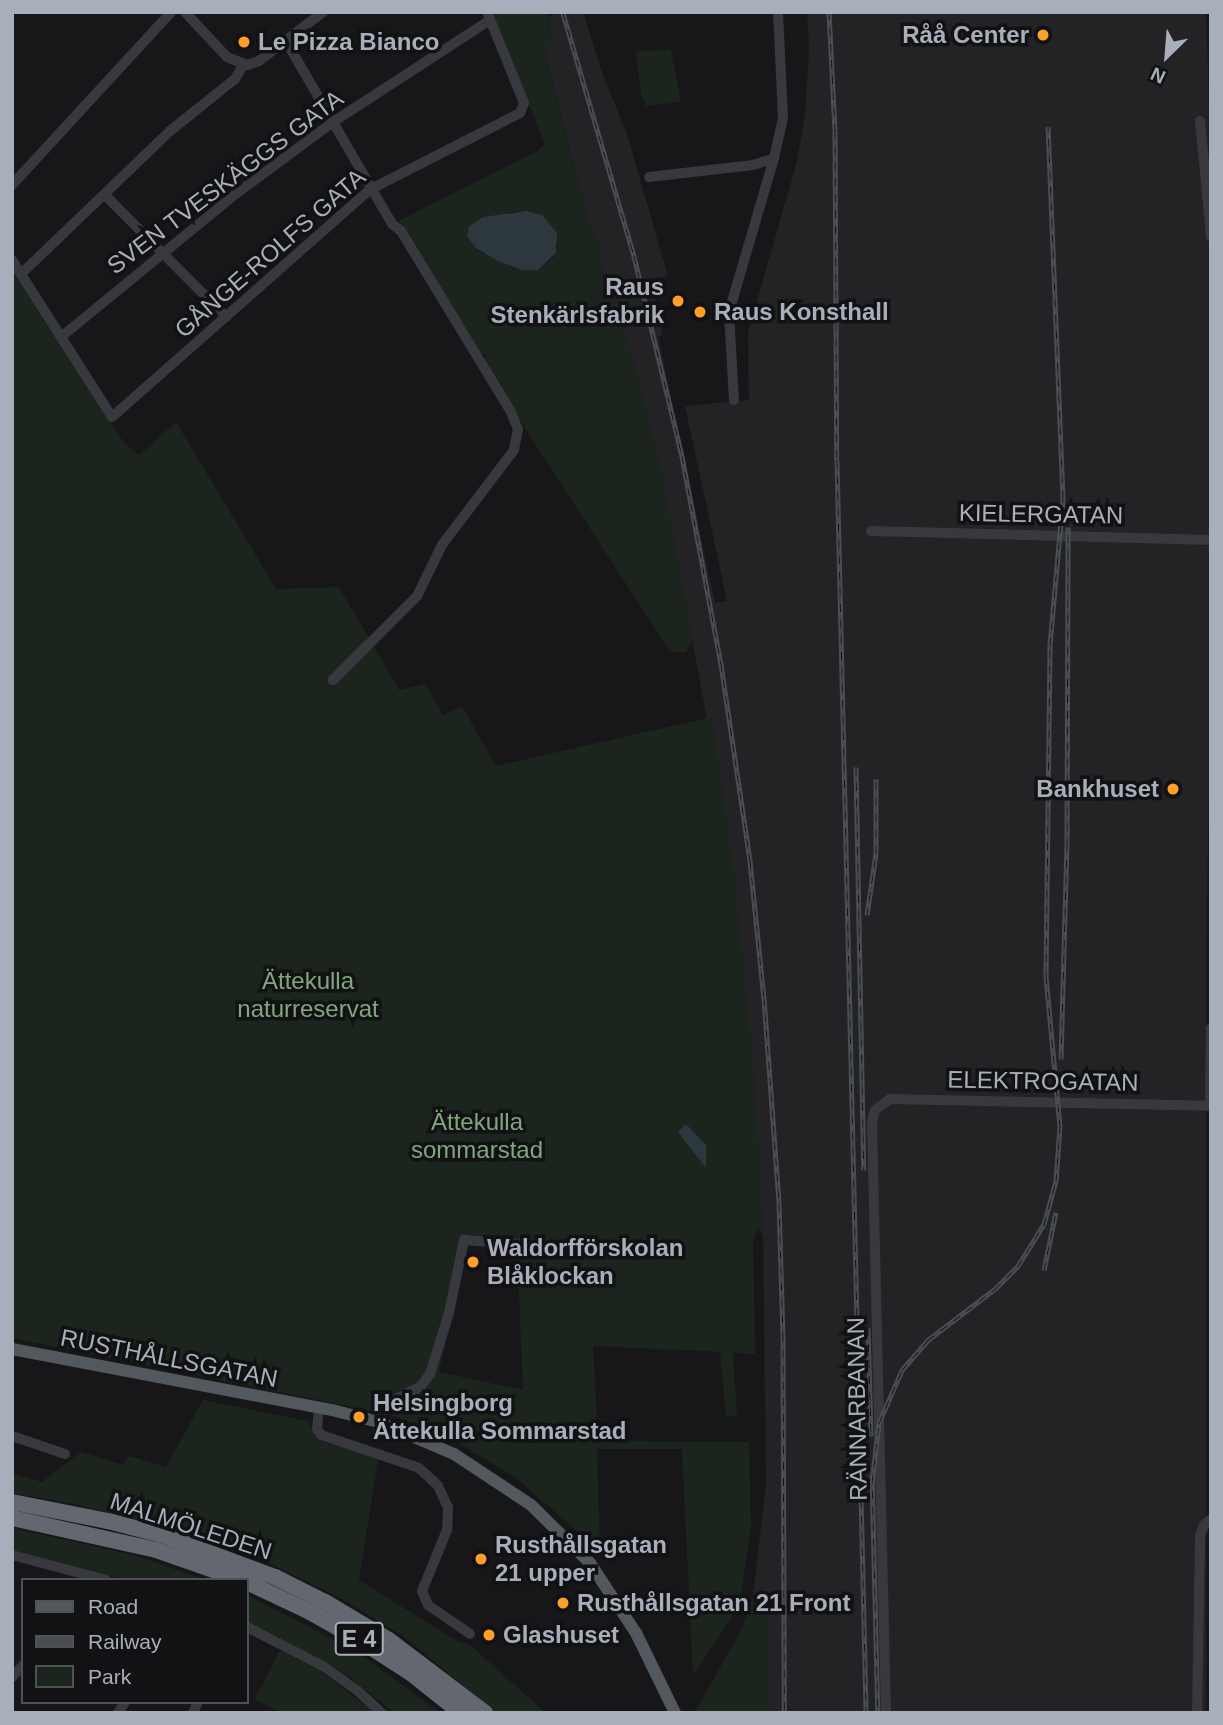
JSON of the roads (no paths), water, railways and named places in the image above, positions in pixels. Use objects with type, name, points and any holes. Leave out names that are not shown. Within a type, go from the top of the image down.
[{"type":"highway","name":"MALMÖLEDEN","points":[[12,1502],[136,1528],[212,1551],[264,1572],[326,1602],[388,1640],[485,1713]]},
{"type":"highway","name":"MALMÖLEDEN","points":[[12,1518],[143,1546],[235,1578]]},
{"type":"highway","name":"MALMÖLEDEN","points":[[248,1583],[345,1631],[412,1674],[461,1713]]},
{"type":"main road","name":"RUSTHÅLLSGATAN","points":[[12,1349],[379,1422],[470,1463],[510,1489],[553,1524],[590,1563],[618,1601],[676,1713]]},
{"type":"street","points":[[12,185],[171,12]]},
{"type":"street","points":[[185,12],[227,57],[243,65],[259,61],[323,12]]},
{"type":"street","points":[[734,400],[729,312],[775,158],[783,118],[778,12]]},
{"type":"street","name":"SVEN TVESKÄGGS GATA","points":[[61,337],[237,193],[333,122],[489,16]]},
{"type":"street","name":"GÅNGE-ROLFS GATA","points":[[61,337],[112,417],[371,188],[525,108],[489,16]]},
{"type":"street","points":[[286,41],[392,224],[401,230],[511,412],[518,429],[517,440],[442,545],[417,596],[333,680]]},
{"type":"street","points":[[21,274],[170,131],[235,79],[243,65]]},
{"type":"street","points":[[1200,121],[1211,236]]},
{"type":"street","points":[[649,177],[752,165],[775,158]]},
{"type":"street","points":[[105,195],[226,317]]},
{"type":"street","points":[[12,260],[61,337]]},
{"type":"street","name":"KIELERGATAN","points":[[871,531],[1211,540]]},
{"type":"street","points":[[1210,1105],[1211,1028]]},
{"type":"street","name":"ELEKTROGATAN","points":[[877,1106],[890,1099],[1210,1105]]},
{"type":"street","name":"RÄNNARBANAN","points":[[877,1106],[872,1122],[886,1713]]},
{"type":"street","points":[[379,1422],[388,1403],[421,1386],[430,1374],[449,1313],[464,1240],[594,1250]]},
{"type":"street","points":[[319,1408],[317,1429],[321,1435],[419,1468],[438,1486],[448,1507],[447,1531],[422,1591],[428,1605],[470,1634]]},
{"type":"street","points":[[12,1436],[65,1454]]},
{"type":"street","points":[[1197,1713],[1200,1536],[1203,1525],[1211,1519]]},
{"type":"street","points":[[12,1555],[63,1574],[92,1578]]},
{"type":"street","points":[[248,1628],[323,1666],[358,1691],[382,1713]]},
{"type":"railway","points":[[829,12],[835,130],[837,460],[866,1713]]},
{"type":"railway","points":[[563,13],[634,256],[682,456],[721,664],[750,861],[764,998],[779,1203],[783,1334],[784,1713]]},
{"type":"railway","points":[[872,1483],[879,1423],[902,1370],[928,1340],[995,1289],[1018,1266],[1044,1224],[1056,1181],[1060,1127],[1046,977],[1050,645],[1063,498],[1048,126]]},
{"type":"railway","points":[[1061,1059],[1067,846],[1068,527]]},
{"type":"railway","points":[[856,767],[864,1170]]},
{"type":"railway","points":[[867,915],[876,853],[876,779]]},
{"type":"railway","points":[[1044,1270],[1056,1212]]},
{"type":"railway","points":[[868,1328],[871,1436]]},
{"type":"railway","points":[[872,1475],[878,1713]]},
{"type":"place","name":"Råå Center","points":[[1043,35]]},
{"type":"place","name":"Le Pizza Bianco","points":[[244,42]]},
{"type":"place","name":"Raus Stenkärlsfabrik","points":[[678,301]]},
{"type":"place","name":"Raus Konsthall","points":[[700,312]]},
{"type":"place","name":"Bankhuset","points":[[1173,789]]},
{"type":"place","name":"Waldorfförskolan Blåklockan","points":[[473,1262]]},
{"type":"place","name":"Helsingborg Ättekulla Sommarstad","points":[[359,1417]]},
{"type":"place","name":"Rusthållsgatan 21 upper","points":[[481,1559]]},
{"type":"place","name":"Rusthållsgatan 21 Front","points":[[563,1603]]},
{"type":"place","name":"Glashuset","points":[[489,1635]]},
{"type":"park label","name":"Ättekulla naturreservat","points":[[308,995]]},
{"type":"park label","name":"Ättekulla sommarstad","points":[[477,1136]]}]
